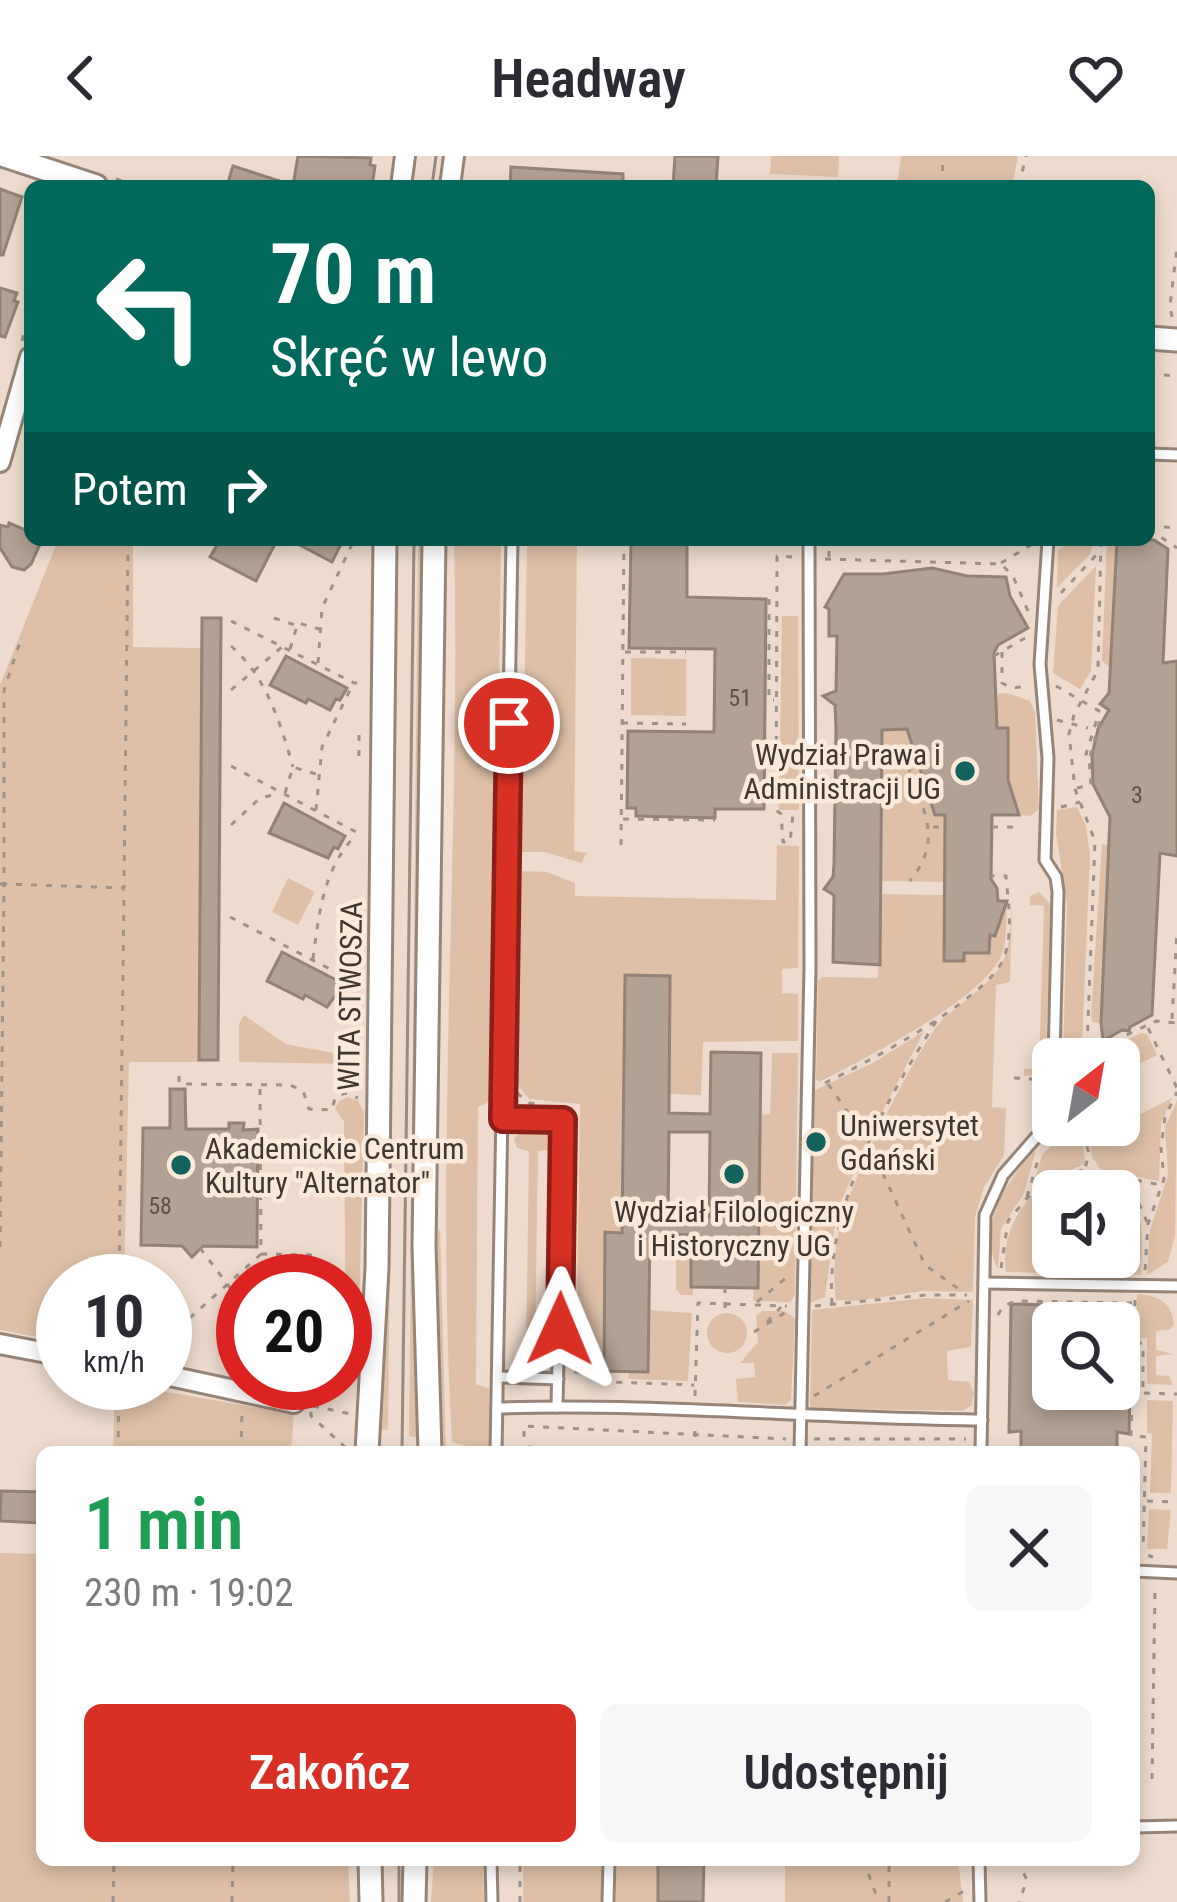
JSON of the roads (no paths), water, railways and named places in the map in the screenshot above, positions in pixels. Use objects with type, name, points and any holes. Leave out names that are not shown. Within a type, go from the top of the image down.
[{"type":"street","points":[[5,156],[70,173]]},
{"type":"street","points":[[0,462],[24,378]]},
{"type":"street","name":"WITA STWOSZA","points":[[367,1446],[377,1268],[385,546]]},
{"type":"street","points":[[430,1446],[424,1246],[434,546]]},
{"type":"street","points":[[0,1344],[36,1351]]},
{"type":"street","points":[[370,1866],[371,1902]]},
{"type":"street","points":[[414,1902],[415,1866]]},
{"type":"lane","points":[[496,1446],[512,546]]},
{"type":"lane","points":[[800,1446],[810,842],[809,546]]},
{"type":"lane","points":[[1048,546],[1040,664],[1045,860],[1056,877],[1058,892],[1055,1038]]},
{"type":"lane","points":[[503,1119],[563,1120],[557,1407]]},
{"type":"lane","points":[[981,1446],[985,1215],[1011,1163],[1032,1141]]},
{"type":"lane","points":[[984,1283],[1177,1286]]},
{"type":"lane","points":[[500,1377],[558,1379]]},
{"type":"lane","points":[[497,1408],[982,1420]]},
{"type":"lane","points":[[1140,1571],[1177,1573]]},
{"type":"lane","points":[[1140,1827],[1177,1826]]},
{"type":"lane","points":[[491,1866],[492,1902]]},
{"type":"lane","points":[[608,1902],[609,1866]]},
{"type":"lane","points":[[979,1866],[980,1902]]},
{"type":"tram line","points":[[433,180],[436,156]]},
{"type":"tram line","points":[[402,1446],[414,546]]},
{"type":"tram line","points":[[399,1866],[399,1902]]},
{"type":"place","name":"Wydział Prawa i Administracji UG","points":[[965,771]]},
{"type":"place","name":"Uniwersytet Gdański","points":[[816,1142]]},
{"type":"place","name":"Akademickie Centrum Kultury \"Alternator\"","points":[[181,1165]]},
{"type":"place","name":"Wydział Filologiczny i Historyczny UG","points":[[734,1174]]}]
